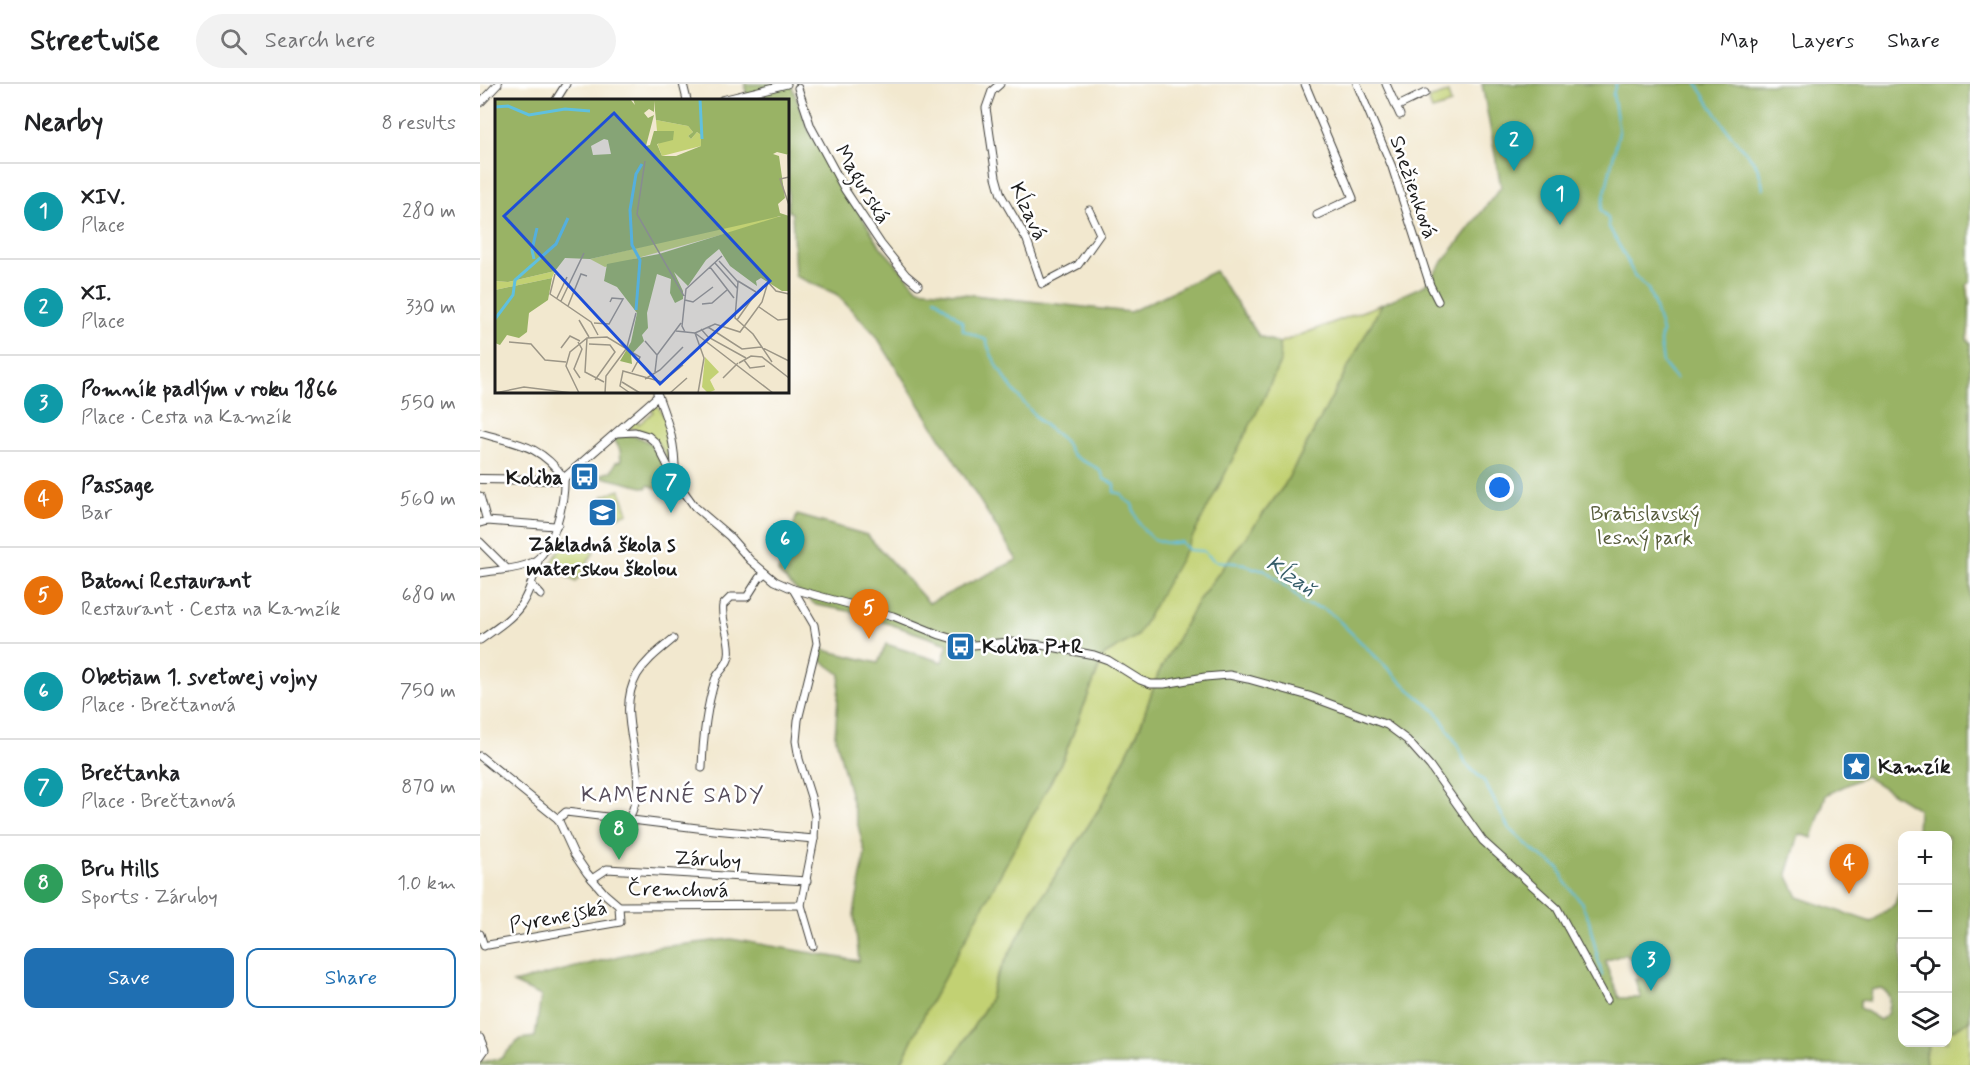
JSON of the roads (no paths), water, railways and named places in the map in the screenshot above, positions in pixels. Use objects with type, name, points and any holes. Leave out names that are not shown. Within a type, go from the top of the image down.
[{"type":"street","points":[[480,103],[498,84]]},
{"type":"street","points":[[557,99],[567,84]]},
{"type":"street","points":[[683,84],[687,99]]},
{"type":"street","points":[[726,99],[788,84]]},
{"type":"street","name":"Kĺzavá","points":[[1000,84],[992,91],[986,108],[996,177],[1001,195],[1027,240],[1042,284],[1077,265],[1100,234],[1089,210]]},
{"type":"street","points":[[1305,84],[1353,198],[1317,215]]},
{"type":"street","name":"Snežienková","points":[[1357,84],[1392,167],[1437,301]]},
{"type":"street","points":[[1386,84],[1401,115]]},
{"type":"street","name":"Magurská","points":[[798,88],[811,127],[845,189],[881,244],[906,275],[918,285]]},
{"type":"street","points":[[1396,107],[1425,93]]},
{"type":"street","points":[[480,479],[555,480],[564,478],[657,394],[671,429],[675,451],[674,478]]},
{"type":"street","points":[[616,433],[635,432],[648,436],[656,443],[674,478],[691,503],[729,536],[750,560],[775,582],[793,589],[893,616],[940,635],[973,645],[1011,642],[1094,655],[1108,660],[1140,680],[1151,684],[1229,675],[1309,696],[1387,725],[1407,740],[1430,766],[1483,842],[1557,908],[1606,1000]]},
{"type":"street","points":[[480,433],[538,451],[551,461],[564,478],[565,488],[558,524],[539,558],[531,587],[516,613],[480,640]]},
{"type":"street","points":[[480,496],[483,523],[555,526],[558,524]]},
{"type":"street","points":[[480,542],[506,568]]},
{"type":"street","points":[[480,573],[528,564],[539,558]]},
{"type":"street","points":[[702,768],[706,708],[715,677],[727,663],[729,657],[729,641],[722,614],[723,605],[731,597],[747,597],[765,573]]},
{"type":"street","points":[[531,587],[541,596]]},
{"type":"street","points":[[793,589],[814,625],[817,643],[798,720],[796,741],[813,806],[814,839],[801,905],[813,946]]},
{"type":"street","points":[[627,820],[636,803],[639,787],[628,704],[631,689],[644,665],[673,639]]},
{"type":"street","name":"Čremchová","points":[[480,756],[558,819],[574,854],[592,879],[620,906],[801,905]]},
{"type":"street","points":[[558,819],[566,812],[814,839]]},
{"type":"street","name":"Záruby","points":[[592,879],[607,869],[807,881]]},
{"type":"street","name":"Pyrenejská","points":[[480,933],[486,946],[620,922],[620,906]]},
{"type":"street","points":[[480,1038],[485,1050],[480,1057]]},
{"type":"waterway","points":[[1616,84],[1613,94],[1619,132],[1601,210],[1608,218],[1609,227],[1634,275],[1648,289],[1662,332],[1660,342],[1663,363],[1676,379]]},
{"type":"waterway","points":[[1697,84],[1727,129],[1756,165],[1763,190]]},
{"type":"waterway","name":"Kĺzaň","points":[[935,298],[963,322],[963,330],[986,340],[1000,371],[1022,401],[1040,421],[1065,442],[1072,454],[1095,467],[1104,479],[1114,484],[1114,492],[1122,494],[1124,499],[1132,504],[1138,522],[1148,535],[1162,542],[1181,542],[1189,550],[1203,551],[1215,561],[1245,564],[1253,569],[1264,569],[1297,596],[1303,604],[1324,609],[1334,616],[1410,690],[1437,712],[1466,764],[1484,781],[1508,827],[1536,853],[1559,868],[1565,882],[1581,902],[1589,920],[1602,976]]},
{"type":"place","name":"XI.","points":[[1514,171]]},
{"type":"place","name":"XIV.","points":[[1560,225]]},
{"type":"place","name":"Koliba","points":[[584,477]]},
{"type":"place","name":"Základná škola s materskou školou","points":[[602,513]]},
{"type":"place","name":"Brečtanka","points":[[671,513]]},
{"type":"place","name":"Obetiam 1. svetovej vojny","points":[[785,570]]},
{"type":"place","name":"Batoni Restaurant","points":[[869,639]]},
{"type":"place","name":"Koliba P+R","points":[[961,646]]},
{"type":"place","name":"Kamzík","points":[[1857,766]]},
{"type":"place","name":"Bru Hills","points":[[619,860]]},
{"type":"place","name":"Passage","points":[[1849,894]]},
{"type":"place","name":"Pomník padlým v roku 1866","points":[[1651,991]]},
{"type":"district","name":"KAMENNÉ SADY","points":[[673,794]]},
{"type":"park label","name":"Bratislavský lesný park","points":[[1645,525]]}]
